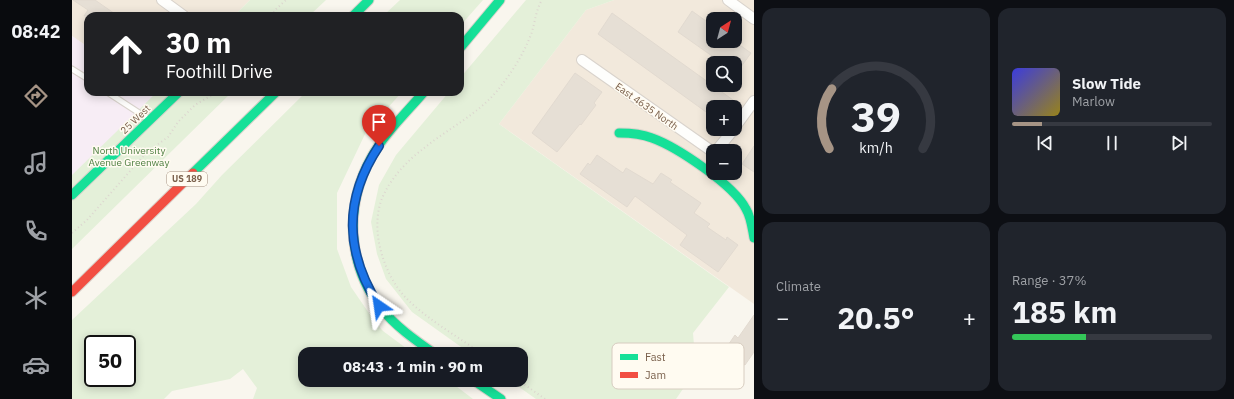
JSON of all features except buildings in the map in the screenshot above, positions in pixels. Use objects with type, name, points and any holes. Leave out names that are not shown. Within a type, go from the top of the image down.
[{"type":"main road","points":[[357,12],[369,0]]},
{"type":"main road","points":[[464,43],[500,0]]},
{"type":"main road","name":"25 West","points":[[72,195],[175,96]]},
{"type":"main road","name":"US 189","points":[[72,292],[272,96]]},
{"type":"main road","points":[[421,96],[379,146],[362,176],[353,208],[355,251],[358,266],[366,286],[379,306],[416,341],[425,347]]},
{"type":"main road","points":[[619,133],[637,134],[654,138],[669,146],[725,184],[734,192],[746,208],[754,238]]},
{"type":"main road","points":[[483,387],[500,399]]},
{"type":"street","points":[[162,0],[178,12]]},
{"type":"street","points":[[728,0],[754,19]]},
{"type":"street","name":"East 4635 North","points":[[582,60],[706,146]]},
{"type":"street","points":[[742,117],[754,101]]},
{"type":"street","points":[[721,144],[727,136]]},
{"type":"lane","points":[[72,69],[84,76]]},
{"type":"lane","points":[[113,96],[150,120]]},
{"type":"path","points":[[274,12],[286,0]]},
{"type":"path","points":[[472,347],[406,298],[384,262],[379,242],[378,213],[384,194],[398,173],[422,149],[468,116],[496,92],[516,65],[531,36],[542,0]]},
{"type":"path","points":[[72,233],[87,220],[146,153],[168,138],[178,122],[195,105],[210,96]]},
{"type":"path","points":[[528,387],[545,399]]},
{"type":"shaded area","points":[[72,0],[250,0],[238,12],[84,12],[84,44],[72,36]]},
{"type":"shaded area","points":[[614,0],[754,0],[754,304],[499,124],[586,10]]},
{"type":"shaded area","points":[[72,36],[84,44],[84,96],[159,96],[72,180]]},
{"type":"green space","points":[[250,0],[326,0],[313,12],[238,12]]},
{"type":"green space","points":[[400,0],[483,0],[464,21],[464,12],[387,12]]},
{"type":"green space","points":[[526,0],[614,0],[586,10],[499,124],[729,287],[693,333],[694,343],[612,343],[612,389],[683,389],[676,399],[536,399],[519,387],[528,387],[528,347],[461,347],[412,312],[386,279],[377,254],[371,222],[379,185],[396,155],[446,96],[464,96],[464,73]]},
{"type":"green space","name":"North University Avenue Greenway","points":[[153,96],[228,96],[72,249],[72,175]]},
{"type":"green space","points":[[302,96],[398,96],[366,132],[337,193],[337,249],[351,287],[373,319],[383,331],[405,347],[298,347],[298,387],[457,387],[473,399],[253,399],[257,388],[243,369],[230,379],[172,391],[164,399],[72,399],[72,320],[196,204],[222,175]]},
{"type":"traffic: fast","points":[[357,12],[369,0]]},
{"type":"traffic: fast","points":[[464,43],[500,0]]},
{"type":"traffic: fast","points":[[72,195],[175,96]]},
{"type":"traffic: fast","points":[[193,173],[272,96]]},
{"type":"traffic: fast","points":[[420,96],[389,132],[371,158],[357,195],[353,234],[361,272],[369,290],[386,314],[399,327],[425,347]]},
{"type":"traffic: fast","points":[[619,133],[652,138],[690,158],[718,178],[740,199],[748,212],[754,238]]},
{"type":"traffic: fast","points":[[483,387],[501,399]]},
{"type":"traffic: jam","points":[[72,292],[193,173]]},
{"type":"route","points":[[379,146],[362,176],[353,208],[353,228],[358,266],[366,286],[379,306]]}]
